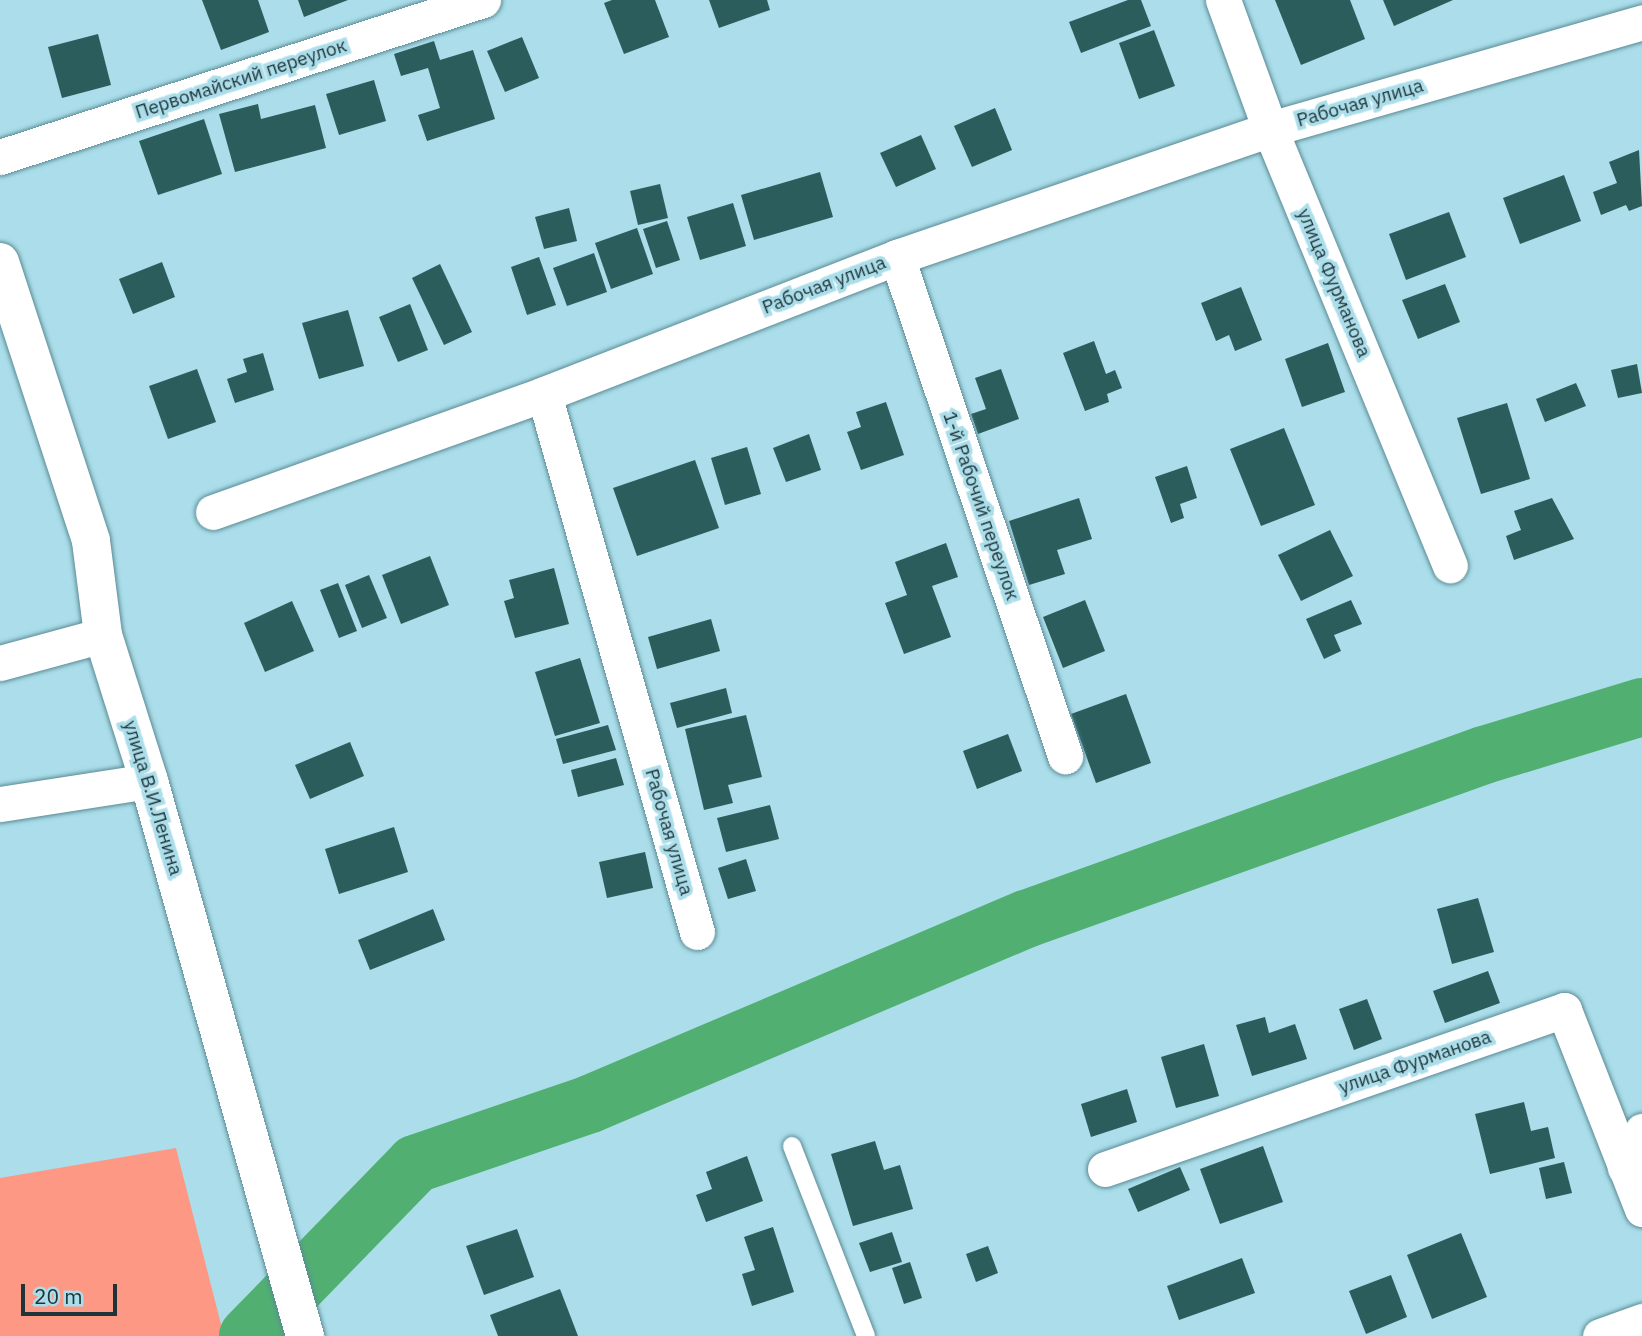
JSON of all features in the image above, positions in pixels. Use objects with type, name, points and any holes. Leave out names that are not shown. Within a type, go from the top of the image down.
[{"type":"main road","name":"улица В.И.Ленина","points":[[0,262],[91,541],[103,635],[149,781],[305,1336]]},
{"type":"street","name":"Первомайский переулок","points":[[0,157],[483,0]]},
{"type":"street","name":"улица Фурманова","points":[[1223,0],[1270,129],[1450,565]]},
{"type":"street","name":"Рабочая улица","points":[[697,932],[544,394],[897,257],[1270,129],[1642,22]]},
{"type":"street","name":"1-й Рабочий переулок","points":[[897,257],[1065,756]]},
{"type":"street","points":[[212,512],[544,394]]},
{"type":"street","points":[[0,663],[103,635]]},
{"type":"street","points":[[0,804],[149,781]]},
{"type":"street","name":"улица Фурманова","points":[[1105,1169],[1564,1010],[1642,1209]]},
{"type":"street","points":[[1625,1168],[1642,1131]]},
{"type":"street","points":[[1600,1336],[1642,1321]]},
{"type":"lane","points":[[792,1146],[866,1336]]},
{"type":"shaded area","points":[[176,1148],[224,1336],[0,1336],[0,1178]]},
{"type":"building","points":[[202,0],[258,0],[269,32],[221,50]]},
{"type":"building","points":[[298,0],[348,0],[304,17]]},
{"type":"building","points":[[612,0],[655,0],[669,37],[624,54],[604,3]]},
{"type":"building","points":[[709,0],[767,0],[770,10],[719,28]]},
{"type":"building","points":[[1128,0],[1141,0],[1151,26],[1081,53],[1069,22]]},
{"type":"building","points":[[1275,0],[1350,0],[1365,39],[1301,65]]},
{"type":"building","points":[[1383,0],[1453,0],[1394,26]]},
{"type":"building","points":[[1154,30],[1175,86],[1139,99],[1119,43]]},
{"type":"building","points":[[98,34],[111,85],[62,98],[48,47]]},
{"type":"building","points":[[522,37],[539,78],[505,92],[487,51]]},
{"type":"building","points":[[434,41],[440,60],[473,50],[495,119],[427,141],[418,115],[440,108],[428,68],[401,76],[394,54]]},
{"type":"building","points":[[374,80],[386,121],[339,135],[326,94]]},
{"type":"building","points":[[258,104],[261,119],[315,105],[326,148],[235,172],[219,114]]},
{"type":"building","points":[[995,108],[1012,150],[972,167],[954,126]]},
{"type":"building","points":[[204,119],[222,174],[158,195],[139,141]]},
{"type":"building","points":[[921,135],[936,169],[896,187],[880,153]]},
{"type":"building","points":[[1639,150],[1642,206],[1629,211],[1626,205],[1601,215],[1593,192],[1617,183],[1609,162]]},
{"type":"building","points":[[820,172],[833,217],[754,240],[741,195]]},
{"type":"building","points":[[1564,175],[1581,221],[1520,244],[1503,198]]},
{"type":"building","points":[[660,184],[668,218],[638,225],[630,191]]},
{"type":"building","points":[[733,203],[746,246],[700,260],[687,217]]},
{"type":"building","points":[[569,208],[577,241],[544,249],[535,217]]},
{"type":"building","points":[[1449,212],[1466,257],[1406,280],[1389,234]]},
{"type":"building","points":[[667,221],[680,260],[656,268],[643,229]]},
{"type":"building","points":[[637,228],[653,274],[611,289],[595,243]]},
{"type":"building","points":[[594,253],[607,292],[567,306],[553,268]]},
{"type":"building","points":[[539,257],[556,305],[527,315],[511,267]]},
{"type":"building","points":[[162,262],[175,297],[133,314],[119,279]]},
{"type":"building","points":[[440,264],[472,332],[444,345],[412,278]]},
{"type":"building","points":[[1445,284],[1460,322],[1418,339],[1402,300]]},
{"type":"building","points":[[1241,287],[1262,340],[1235,351],[1229,335],[1216,341],[1201,303]]},
{"type":"building","points":[[410,304],[428,350],[398,362],[379,317]]},
{"type":"building","points":[[348,310],[364,366],[319,379],[302,323]]},
{"type":"building","points":[[1094,341],[1106,374],[1115,370],[1122,388],[1107,394],[1109,402],[1085,411],[1063,353]]},
{"type":"building","points":[[1328,343],[1345,392],[1302,407],[1285,359]]},
{"type":"building","points":[[263,353],[274,390],[235,403],[227,379],[247,372],[243,359]]},
{"type":"building","points":[[1637,364],[1642,393],[1618,398],[1611,370]]},
{"type":"building","points":[[197,369],[216,422],[168,439],[149,386]]},
{"type":"building","points":[[1001,369],[1019,419],[978,434],[971,414],[986,409],[975,378]]},
{"type":"building","points":[[1576,383],[1586,406],[1545,422],[1536,399]]},
{"type":"building","points":[[886,402],[904,455],[861,470],[847,432],[861,427],[856,412]]},
{"type":"building","points":[[1507,403],[1530,479],[1481,494],[1457,418]]},
{"type":"building","points":[[1284,428],[1315,505],[1261,526],[1230,449]]},
{"type":"building","points":[[809,434],[821,470],[786,482],[773,448]]},
{"type":"building","points":[[747,447],[761,494],[725,505],[711,458]]},
{"type":"building","points":[[695,460],[719,528],[637,556],[613,488]]},
{"type":"building","points":[[1187,466],[1197,498],[1180,504],[1184,518],[1171,523],[1155,477]]},
{"type":"building","points":[[1079,498],[1092,539],[1057,550],[1065,574],[1029,585],[1009,521]]},
{"type":"building","points":[[1552,498],[1574,539],[1514,560],[1506,536],[1521,530],[1514,511]]},
{"type":"building","points":[[1330,530],[1353,576],[1301,601],[1278,555]]},
{"type":"building","points":[[946,543],[958,577],[932,586],[951,637],[904,654],[885,603],[907,595],[895,562]]},
{"type":"building","points":[[430,556],[449,605],[401,624],[382,575]]},
{"type":"building","points":[[554,568],[569,624],[515,638],[504,601],[514,598],[509,580]]},
{"type":"building","points":[[369,575],[387,618],[362,628],[345,585]]},
{"type":"building","points":[[338,583],[357,631],[339,638],[320,590]]},
{"type":"building","points":[[1085,600],[1105,651],[1063,668],[1043,617]]},
{"type":"building","points":[[1351,600],[1362,624],[1334,635],[1341,651],[1324,659],[1306,619]]},
{"type":"building","points":[[292,601],[314,651],[265,672],[244,623]]},
{"type":"building","points":[[711,619],[720,651],[657,669],[648,637]]},
{"type":"building","points":[[580,658],[600,723],[555,736],[535,672]]},
{"type":"building","points":[[726,688],[732,713],[677,728],[670,703]]},
{"type":"building","points":[[1126,694],[1151,763],[1096,783],[1071,714]]},
{"type":"building","points":[[746,715],[762,777],[728,785],[733,803],[704,810],[685,729]]},
{"type":"building","points":[[608,725],[616,750],[563,764],[556,739]]},
{"type":"building","points":[[1008,734],[1022,771],[977,789],[963,751]]},
{"type":"building","points":[[350,742],[364,776],[310,799],[295,765]]},
{"type":"building","points":[[616,758],[624,785],[578,797],[571,770]]},
{"type":"building","points":[[770,805],[779,839],[726,852],[717,818]]},
{"type":"building","points":[[394,827],[408,872],[339,894],[325,849]]},
{"type":"building","points":[[645,852],[653,888],[607,898],[599,862]]},
{"type":"building","points":[[746,859],[756,891],[728,899],[718,868]]},
{"type":"building","points":[[1478,898],[1494,952],[1452,964],[1437,909]]},
{"type":"building","points":[[433,909],[445,940],[370,970],[358,940]]},
{"type":"building","points":[[1488,971],[1500,1003],[1445,1023],[1433,991]]},
{"type":"building","points":[[1367,999],[1382,1039],[1354,1050],[1339,1009]]},
{"type":"building","points":[[1265,1017],[1269,1033],[1295,1024],[1307,1059],[1252,1076],[1236,1025]]},
{"type":"building","points":[[1204,1044],[1219,1096],[1176,1108],[1161,1057]]},
{"type":"building","points":[[1127,1089],[1137,1122],[1091,1137],[1081,1104]]},
{"type":"building","points":[[1524,1102],[1531,1131],[1548,1127],[1555,1158],[1490,1174],[1475,1114]]},
{"type":"building","points":[[875,1141],[884,1170],[900,1165],[913,1209],[853,1226],[831,1154]]},
{"type":"building","points":[[1263,1146],[1283,1202],[1220,1224],[1200,1169]]},
{"type":"building","points":[[747,1156],[763,1201],[706,1222],[696,1195],[712,1189],[706,1172]]},
{"type":"building","points":[[1564,1162],[1572,1193],[1546,1199],[1539,1168]]},
{"type":"building","points":[[1180,1167],[1190,1190],[1138,1212],[1128,1189]]},
{"type":"building","points":[[773,1227],[794,1292],[752,1306],[742,1274],[755,1270],[744,1237]]},
{"type":"building","points":[[517,1229],[534,1277],[484,1295],[466,1246]]},
{"type":"building","points":[[892,1232],[902,1262],[870,1272],[859,1243]]},
{"type":"building","points":[[1461,1233],[1487,1297],[1432,1319],[1407,1255]]},
{"type":"building","points":[[988,1246],[998,1273],[976,1282],[966,1254]]},
{"type":"building","points":[[1242,1258],[1255,1293],[1179,1320],[1167,1286]]},
{"type":"building","points":[[910,1262],[922,1298],[904,1304],[892,1268]]},
{"type":"building","points":[[1391,1275],[1407,1317],[1366,1334],[1349,1291]]},
{"type":"building","points":[[560,1289],[578,1336],[498,1336],[490,1315]]},
{"type":"waterway","points":[[248,1336],[415,1164],[590,1104],[1026,919],[1484,755],[1642,707]]}]
